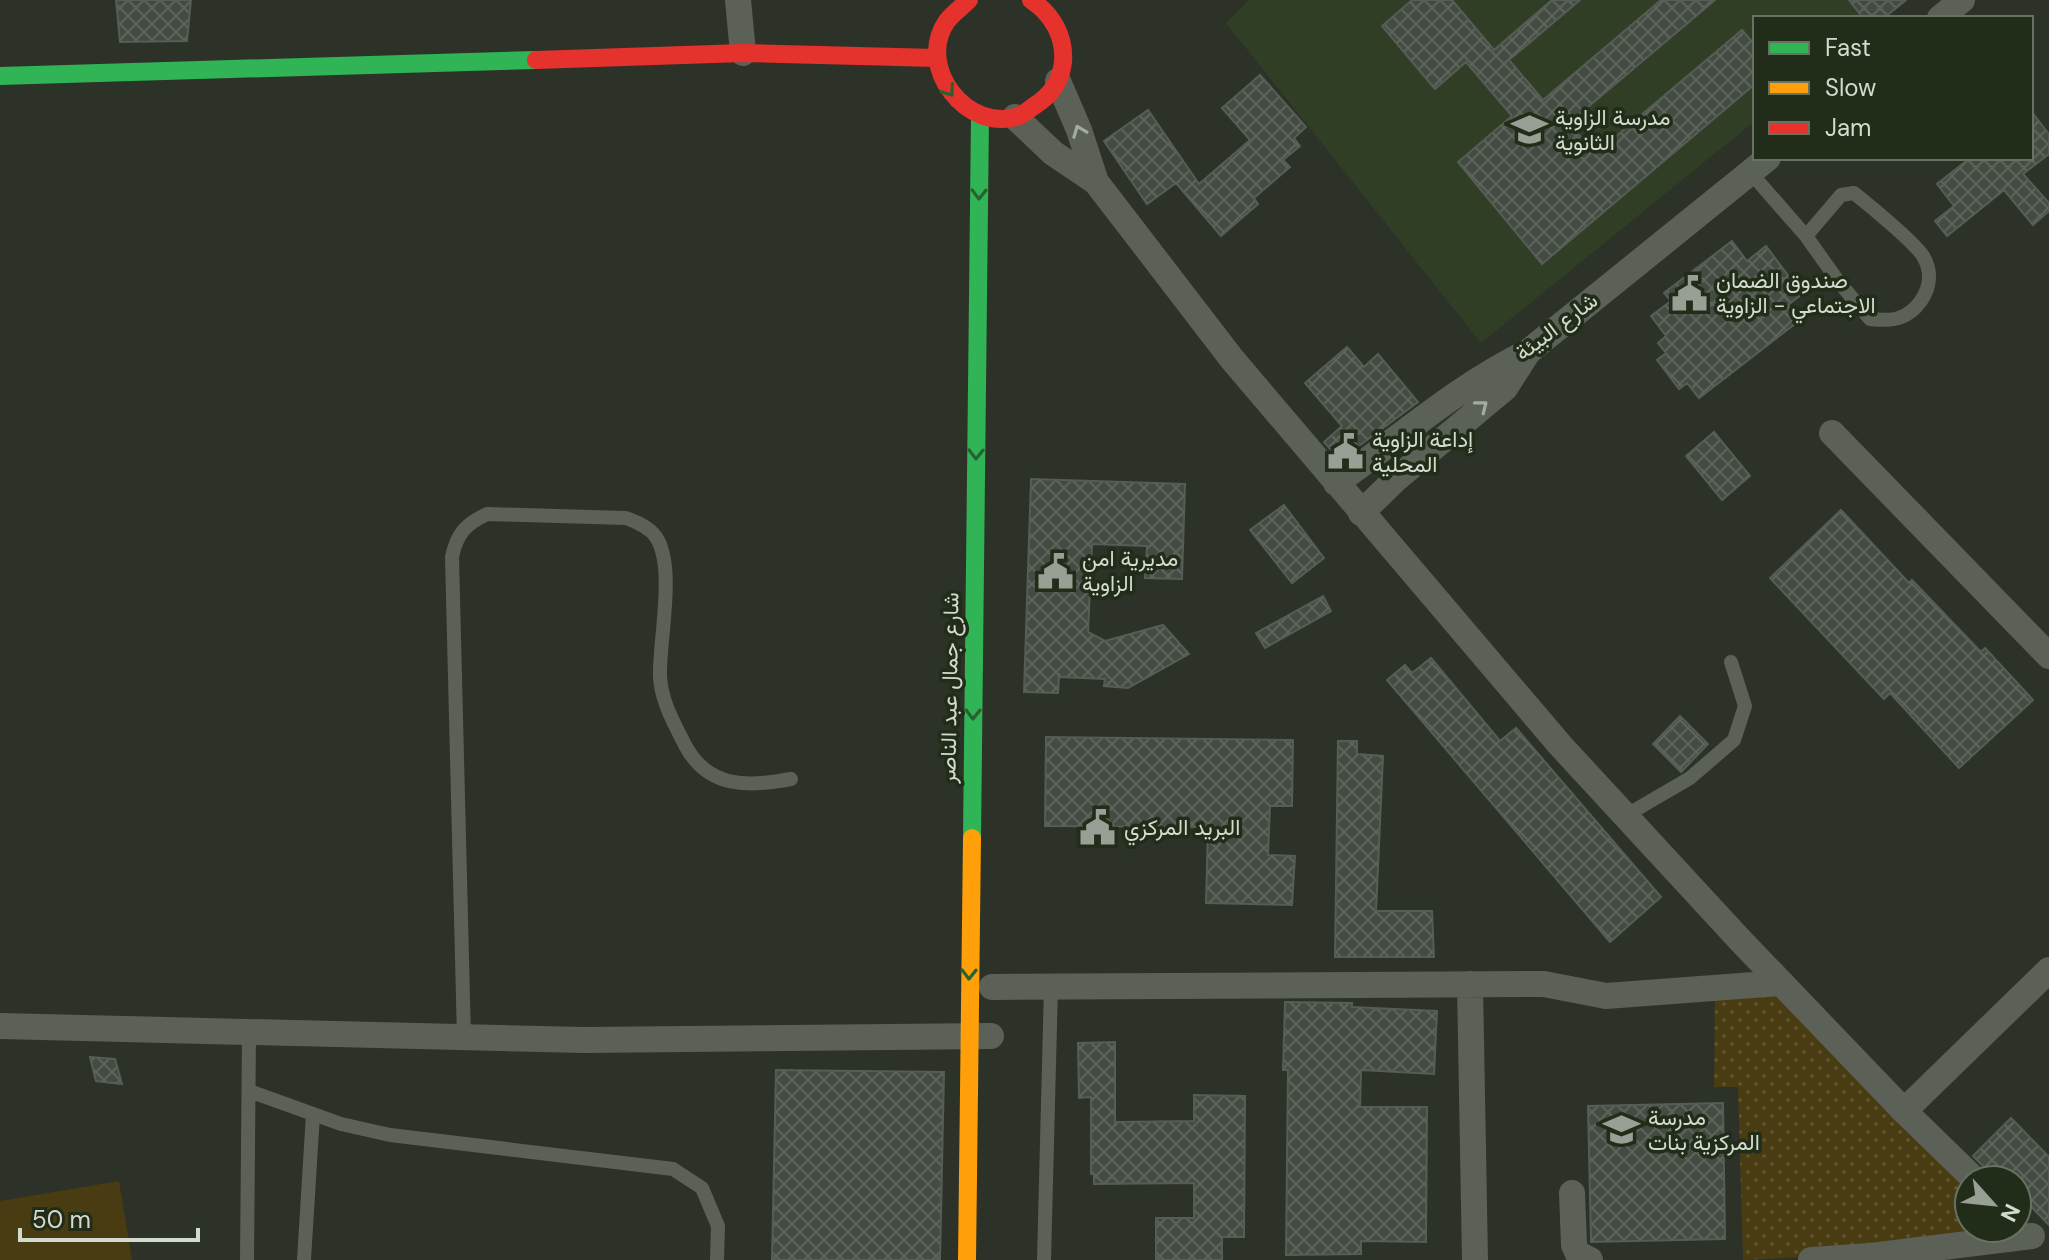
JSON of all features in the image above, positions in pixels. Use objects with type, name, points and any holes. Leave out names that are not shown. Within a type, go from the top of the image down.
[{"type":"main road","points":[[967,0],[953,12],[938,41],[936,58],[945,88],[966,109],[980,116],[1010,123],[1040,104],[1058,81],[1062,67],[1061,39],[1048,13],[1031,0]]},
{"type":"main road","points":[[0,76],[743,53],[936,58]]},
{"type":"main road","name":"شارع جمال عبد الناصر","points":[[967,1260],[988,1016],[980,116]]},
{"type":"street","points":[[738,0],[743,53]]},
{"type":"street","points":[[1942,16],[1962,0]]},
{"type":"street","points":[[1058,81],[1079,130],[1096,182]]},
{"type":"street","points":[[1010,123],[1096,182],[1232,359],[1560,745],[1781,983],[1959,1164]]},
{"type":"street","name":"شارع البيئة","points":[[1336,483],[1455,394],[1494,368],[1528,352],[1759,165]]},
{"type":"street","points":[[1361,513],[1419,459],[1505,388],[1528,352]]},
{"type":"street","points":[[1832,433],[2049,656]]},
{"type":"street","points":[[1904,1111],[2049,970]]},
{"type":"street","points":[[0,1026],[584,1040],[988,1016],[1051,986],[1544,984],[1606,996],[1781,983]]},
{"type":"street","points":[[1470,984],[1475,1260]]},
{"type":"street","points":[[1572,1193],[1574,1245],[1578,1254],[1590,1260]]},
{"type":"street","points":[[1811,1260],[1973,1244]]},
{"type":"lane","points":[[1759,165],[1806,236],[1838,281],[1870,319],[1891,322],[1910,312],[1926,296],[1930,277],[1923,256],[1854,193],[1841,195],[1806,236]]},
{"type":"lane","points":[[464,1038],[452,557],[461,531],[471,522],[487,514],[626,518],[642,524],[657,537],[666,565],[660,679],[667,711],[692,757],[721,780],[758,785],[791,779]]},
{"type":"lane","points":[[1625,816],[1690,778],[1734,740],[1745,706],[1731,662]]},
{"type":"lane","points":[[1044,1260],[1051,986]]},
{"type":"lane","points":[[247,1260],[249,1033]]},
{"type":"lane","points":[[249,1091],[341,1124],[390,1135],[673,1169],[702,1188],[718,1226],[717,1260]]},
{"type":"lane","points":[[304,1260],[313,1114]]},
{"type":"shaded area","points":[[1249,0],[1905,0],[1885,16],[1753,16],[1753,123],[1481,343],[1226,23]]},
{"type":"shaded area","points":[[1780,986],[1953,1164],[1953,1244],[1960,1244],[1870,1254],[1743,1260],[1738,1087],[1714,1087],[1715,990]]},
{"type":"shaded area","points":[[119,1181],[132,1260],[0,1260],[0,1201]]},
{"type":"building","points":[[116,0],[191,0],[187,41],[120,42]]},
{"type":"building","points":[[1412,0],[1452,0],[1494,50],[1552,0],[1580,0],[1509,60],[1543,100],[1661,0],[1715,0],[1569,123],[1595,154],[1742,30],[1753,43],[1753,86],[1542,264],[1458,162],[1512,116],[1466,62],[1435,89],[1382,26]]},
{"type":"building","points":[[1849,0],[1906,0],[1886,16],[1861,16]]},
{"type":"building","points":[[1260,75],[1306,127],[1294,138],[1300,146],[1283,160],[1290,167],[1254,198],[1258,204],[1221,236],[1176,183],[1147,204],[1104,141],[1148,110],[1199,184],[1250,140],[1222,108]]},
{"type":"building","points":[[2033,114],[2049,134],[2049,154],[2023,174],[2049,203],[2049,211],[2033,225],[2004,190],[1947,236],[1935,221],[1954,206],[1937,184],[1967,160],[2033,160]]},
{"type":"building","points":[[1732,241],[1747,261],[1766,246],[1802,294],[1788,305],[1800,320],[1699,398],[1687,383],[1679,389],[1657,360],[1666,353],[1658,343],[1666,336],[1651,316],[1671,301],[1664,293]]},
{"type":"building","points":[[1347,347],[1364,367],[1378,354],[1418,402],[1340,460],[1324,442],[1342,426],[1305,383]]},
{"type":"building","points":[[1714,432],[1750,476],[1722,500],[1686,456]]},
{"type":"building","points":[[1031,479],[1185,484],[1182,579],[1145,578],[1147,546],[1092,544],[1088,632],[1105,641],[1163,625],[1189,654],[1128,688],[1104,686],[1105,679],[1059,677],[1058,693],[1024,692]]},
{"type":"building","points":[[1284,505],[1324,558],[1292,583],[1250,530]]},
{"type":"building","points":[[1841,510],[1909,583],[1912,580],[1981,652],[1985,648],[2033,700],[1959,768],[1890,693],[1884,699],[1770,578]]},
{"type":"building","points":[[1323,596],[1331,611],[1265,648],[1256,633]]},
{"type":"building","points":[[1431,658],[1500,741],[1516,728],[1661,897],[1610,942],[1387,680],[1405,665],[1412,673]]},
{"type":"building","points":[[1680,716],[1708,744],[1681,772],[1653,744]]},
{"type":"building","points":[[1046,737],[1293,740],[1292,806],[1270,806],[1268,855],[1295,856],[1292,905],[1206,903],[1208,827],[1045,826]]},
{"type":"building","points":[[1338,741],[1357,741],[1357,754],[1383,756],[1376,911],[1432,911],[1434,957],[1335,957]]},
{"type":"building","points":[[1285,1002],[1352,1003],[1352,1007],[1437,1011],[1434,1074],[1361,1070],[1360,1107],[1427,1107],[1426,1242],[1361,1241],[1361,1254],[1286,1255],[1288,1070],[1283,1070]]},
{"type":"building","points":[[1115,1042],[1115,1122],[1194,1121],[1194,1095],[1245,1096],[1244,1237],[1222,1237],[1222,1260],[1156,1260],[1156,1218],[1194,1218],[1194,1183],[1094,1184],[1094,1174],[1091,1174],[1091,1097],[1079,1098],[1078,1043]]},
{"type":"building","points":[[90,1057],[115,1059],[122,1084],[96,1081]]},
{"type":"building","points":[[776,1070],[944,1072],[940,1260],[772,1260]]},
{"type":"building","points":[[1723,1103],[1725,1239],[1591,1242],[1588,1106]]},
{"type":"building","points":[[2011,1118],[2049,1157],[2049,1225],[2033,1208],[2033,1164],[1981,1164],[1973,1156]]},
{"type":"traffic: fast","points":[[0,76],[536,60]]},
{"type":"traffic: fast","points":[[972,838],[980,116]]},
{"type":"traffic: slow","points":[[967,1260],[972,838]]},
{"type":"traffic: jam","points":[[969,0],[947,21],[939,39],[937,57],[942,76],[965,106],[981,115],[1000,119],[1019,116],[1040,102],[1050,93],[1062,69],[1062,43],[1056,26],[1031,0]]},
{"type":"traffic: jam","points":[[536,60],[743,53],[936,58]]},
{"type":"place","name":"مدرسة الزاوية الثانوية","points":[[1529,130]]},
{"type":"place","name":"صندوق الضمان الاجتماعي - الزاوية","points":[[1690,293]]},
{"type":"place","name":"إداعة الزاوية المحلية","points":[[1346,452]]},
{"type":"place","name":"مديرية امن الزاوية","points":[[1056,571]]},
{"type":"place","name":"البريد المركزي","points":[[1098,827]]},
{"type":"place","name":"مدرسة المركزية بنات","points":[[1622,1130]]}]
